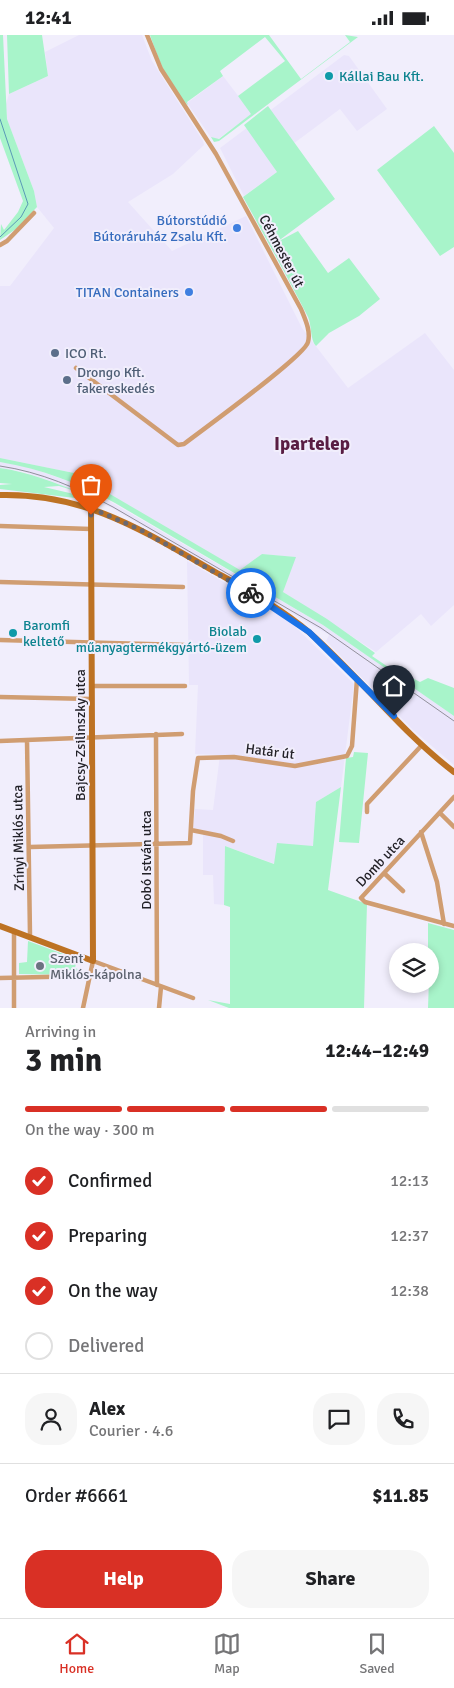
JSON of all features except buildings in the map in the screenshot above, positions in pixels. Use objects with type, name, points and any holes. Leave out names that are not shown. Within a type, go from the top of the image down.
[{"type":"street","name":"Céhmester út","points":[[76,368],[173,443],[184,444],[292,361],[308,343],[308,329],[301,309],[216,154],[161,69],[147,35]]},
{"type":"street","points":[[0,245],[7,241],[34,213]]},
{"type":"street","points":[[0,495],[48,498],[91,508],[141,530],[278,609],[309,632],[422,745],[454,772]]},
{"type":"street","name":"Bajcsy-Zsilinszky utca","points":[[91,508],[93,961]]},
{"type":"street","points":[[0,526],[91,529]]},
{"type":"street","points":[[0,582],[182,587]]},
{"type":"street","points":[[0,640],[184,645]]},
{"type":"street","name":"Határ út","points":[[158,844],[190,843],[194,775],[198,757],[234,757],[295,766],[347,756],[352,746],[357,679]]},
{"type":"street","points":[[92,686],[185,686]]},
{"type":"street","points":[[0,697],[92,699]]},
{"type":"street","name":"Dobó István utca","points":[[156,734],[160,1008]]},
{"type":"street","points":[[0,741],[92,739],[182,734]]},
{"type":"street","name":"Zrínyi Miklós utca","points":[[27,740],[30,935]]},
{"type":"street","points":[[367,812],[367,804],[422,745]]},
{"type":"street","name":"Domb utca","points":[[444,924],[412,913],[366,902],[361,898],[454,797]]},
{"type":"street","points":[[440,813],[454,827]]},
{"type":"street","points":[[191,830],[221,836],[233,841]]},
{"type":"street","points":[[421,832],[437,882],[444,924],[454,926]]},
{"type":"street","points":[[30,847],[158,844]]},
{"type":"street","points":[[384,873],[403,891]]},
{"type":"street","points":[[0,925],[193,998]]},
{"type":"street","points":[[14,931],[14,1008]]},
{"type":"street","points":[[90,1008],[83,1007],[88,975],[93,961]]},
{"type":"street","points":[[0,978],[88,975]]},
{"type":"shaded area","points":[[79,35],[142,35],[152,61],[203,141],[204,145],[173,174],[128,202],[172,251],[246,216],[302,328],[348,388],[425,333],[454,370],[454,605],[431,626],[421,614],[376,652],[283,592],[295,557],[262,554],[240,571],[74,473],[0,458],[0,286],[10,286],[54,228],[37,207],[34,191],[7,119],[6,104],[9,94],[48,76],[45,52]]},
{"type":"shaded area","points":[[344,55],[349,56],[387,109],[357,131],[340,109],[270,161],[277,172],[244,196],[220,148]]},
{"type":"shaded area","points":[[223,76],[252,114],[218,139],[212,139],[187,103]]},
{"type":"shaded area","points":[[0,462],[22,465],[85,487],[323,625],[454,716],[454,765],[413,730],[326,641],[329,635],[112,508],[56,483],[22,471],[0,468]]},
{"type":"shaded area","points":[[187,561],[285,617],[354,684],[341,787],[316,802],[313,846],[275,864],[225,846],[224,905],[214,904],[213,875],[203,875],[203,830],[193,828],[195,809],[213,810],[220,755],[195,754],[198,685],[189,685]]},
{"type":"green space","points":[[0,35],[3,35],[7,119],[34,191],[37,207],[16,229],[0,240],[1,224],[4,230],[18,212],[23,201],[0,138]]},
{"type":"green space","points":[[7,35],[42,35],[48,76],[9,94]]},
{"type":"green space","points":[[150,35],[269,35],[301,79],[350,42],[345,35],[358,37],[219,141],[214,142],[211,137],[219,139],[251,114],[238,96],[285,61],[265,37],[220,71],[223,76],[187,102],[188,105],[170,81]]},
{"type":"green space","points":[[268,106],[335,199],[277,242],[298,231],[328,273],[349,258],[380,299],[359,316],[329,333],[316,346],[308,317],[243,197],[277,172],[244,125]]},
{"type":"green space","points":[[434,126],[454,153],[454,247],[440,256],[377,170]]},
{"type":"green space","points":[[0,458],[74,473],[240,570],[262,554],[296,557],[283,592],[327,619],[375,653],[372,656],[397,673],[399,671],[420,682],[428,678],[454,688],[454,716],[323,625],[115,503],[59,478],[0,462]]},
{"type":"green space","points":[[0,468],[32,475],[62,485],[82,493],[59,486],[44,487],[78,495],[83,499],[0,489],[0,485],[12,484],[0,483]]},
{"type":"green space","points":[[354,752],[368,753],[359,843],[339,842],[346,758],[353,757]]},
{"type":"green space","points":[[341,787],[328,890],[367,904],[364,1008],[229,1008],[208,1000],[230,1004],[230,907],[224,905],[225,846],[274,864],[277,843],[313,846],[316,802]]},
{"type":"green space","points":[[428,923],[454,930],[454,1008],[428,1008],[429,993],[439,993],[439,943],[428,943]]},
{"type":"green space","points":[[28,941],[77,959],[75,968],[86,972],[74,975],[19,974],[19,963],[27,962]]},
{"type":"waterway","points":[[0,119],[28,204],[21,217],[0,237]]},
{"type":"tram line","points":[[0,466],[30,472],[58,482],[86,493],[113,507],[321,628],[454,721]]},
{"type":"way so far","points":[[91,515],[91,508],[128,523],[251,593]]},
{"type":"place","name":"Kállai Bau Kft.","points":[[329,76]]},
{"type":"place","name":"Bútorstúdió Bútoráruház Zsalu Kft.","points":[[237,228]]},
{"type":"place","name":"TITAN Containers","points":[[189,292]]},
{"type":"place","name":"ICO Rt.","points":[[55,353]]},
{"type":"place","name":"Drongo Kft. fakereskedés","points":[[67,380]]},
{"type":"place","name":"Baromfi keltető","points":[[13,633]]},
{"type":"place","name":"Biolab műanyagtermékgyártó-üzem","points":[[257,639]]},
{"type":"place","name":"Szent Miklós-kápolna","points":[[40,966]]},
{"type":"district","name":"Ipartelep","points":[[312,443]]},
{"type":"route","points":[[251,593],[278,609],[309,632],[394,716]]}]
